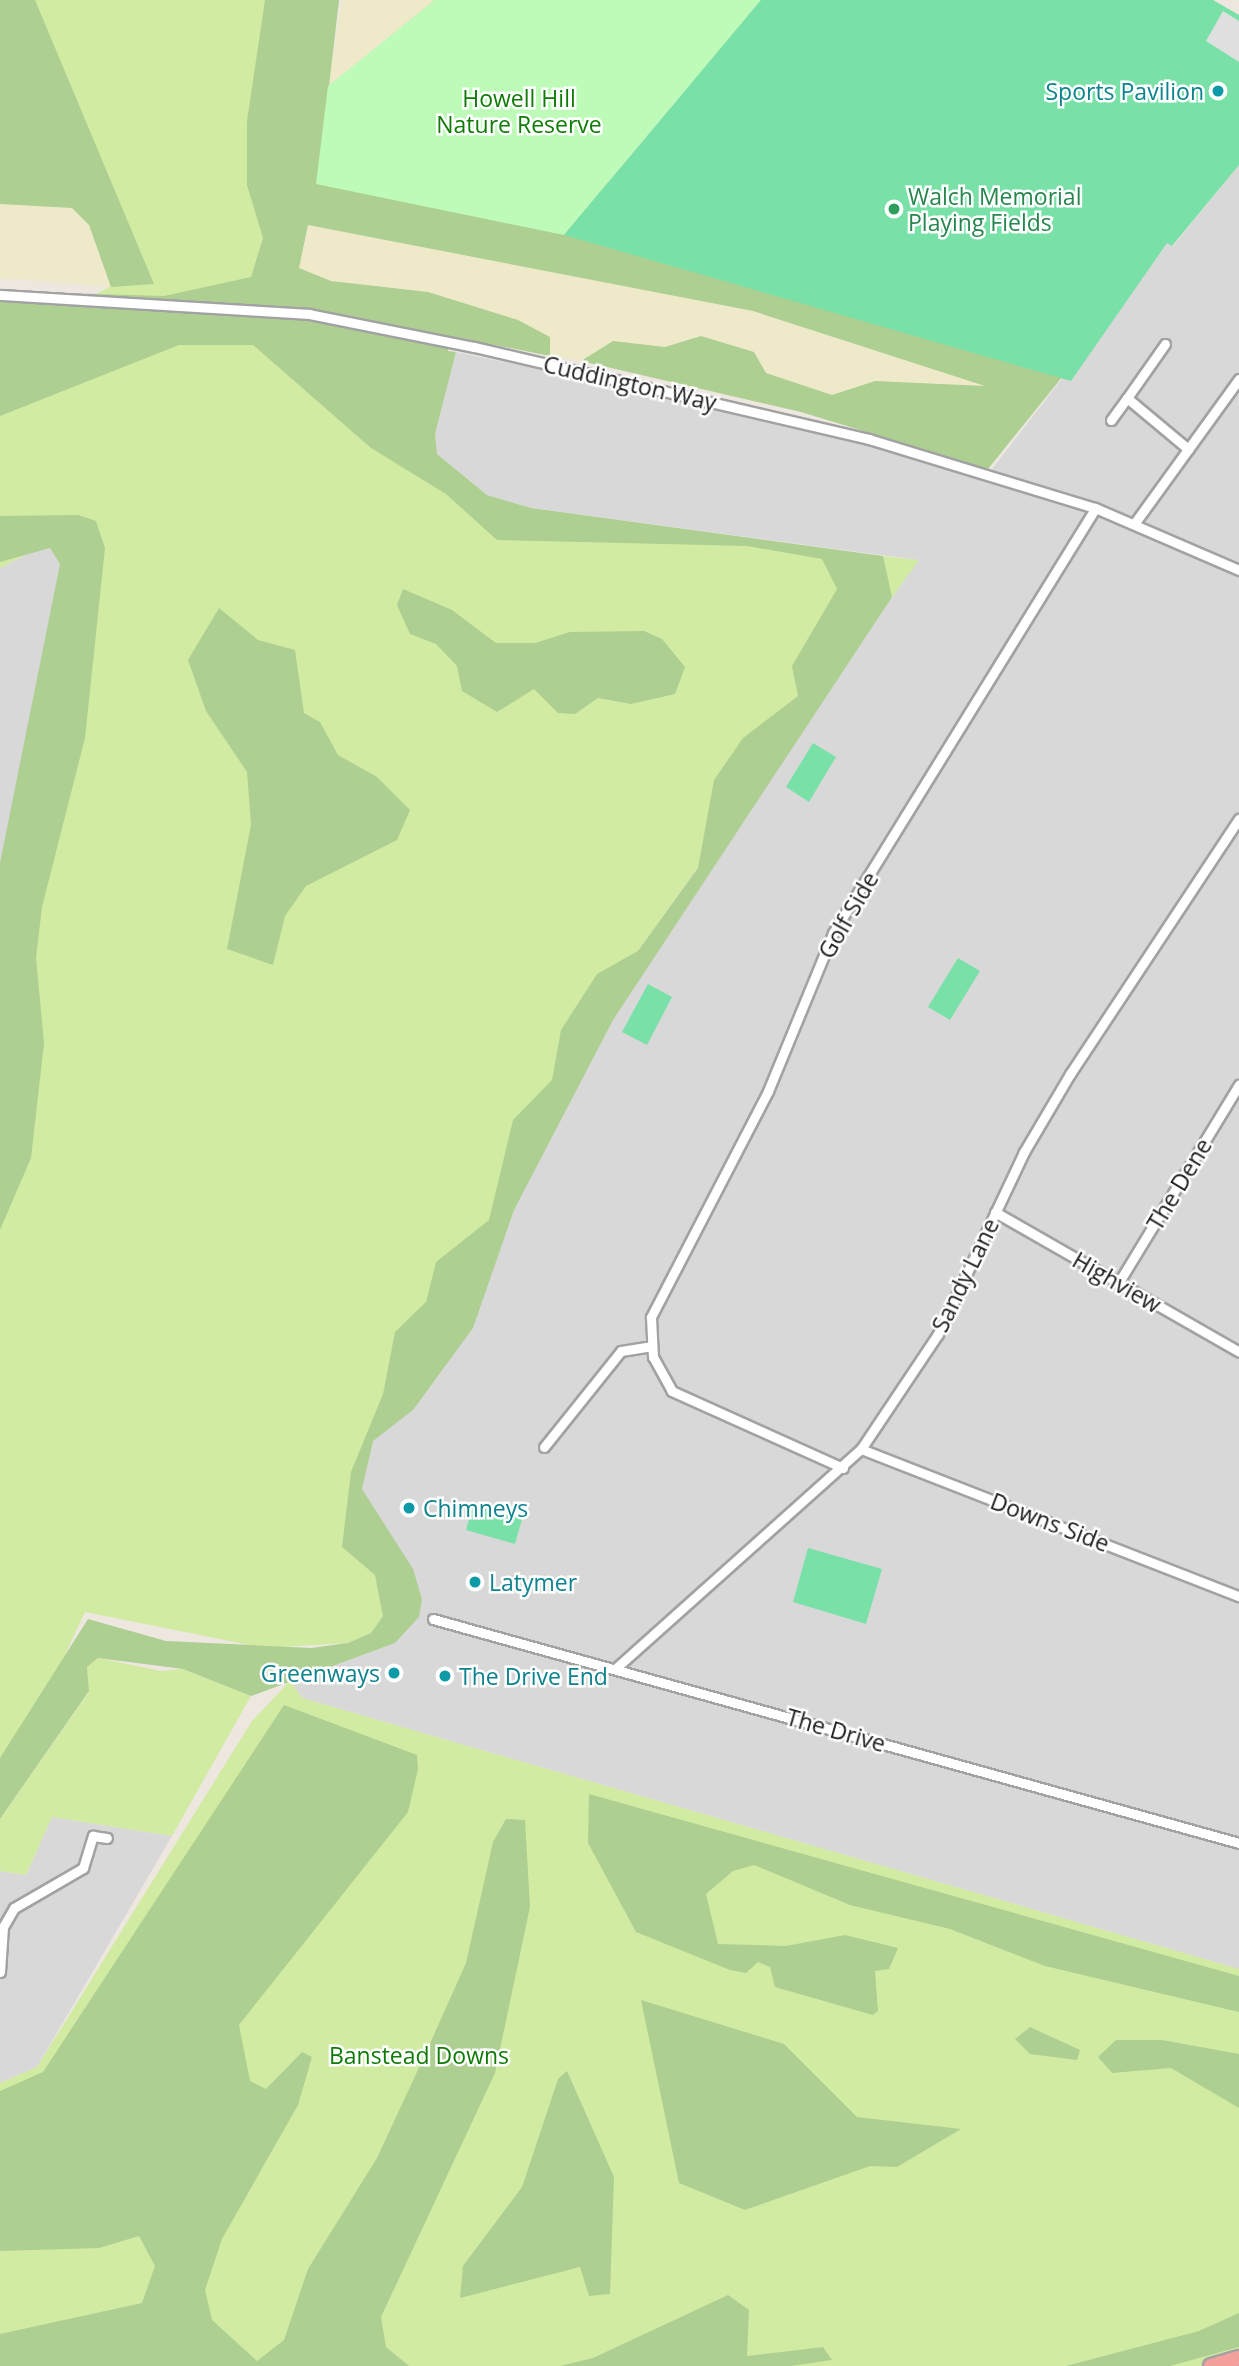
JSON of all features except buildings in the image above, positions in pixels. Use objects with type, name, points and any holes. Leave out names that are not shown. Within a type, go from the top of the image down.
[{"type":"highway","points":[[1211,2366],[1239,2358]]},
{"type":"street","name":"Cuddington Way","points":[[0,295],[309,314],[869,439],[1095,508],[1239,570]]},
{"type":"street","points":[[1111,420],[1165,344]]},
{"type":"street","points":[[1135,524],[1239,379]]},
{"type":"street","points":[[1127,398],[1188,449]]},
{"type":"street","name":"Golf Side","points":[[844,1468],[682,1399],[666,1383],[651,1346],[656,1306],[768,1091],[833,933],[1095,508]]},
{"type":"street","name":"Sandy Lane","points":[[616,1668],[844,1468],[861,1449],[938,1334],[995,1212],[1106,1016],[1239,819]]},
{"type":"street","name":"The Dene","points":[[1119,1282],[1239,1086]]},
{"type":"street","name":"Highview","points":[[995,1212],[1239,1352]]},
{"type":"street","points":[[544,1447],[621,1351],[651,1346]]},
{"type":"street","name":"Downs Side","points":[[861,1449],[1239,1596]]},
{"type":"street","name":"The Drive","points":[[433,1619],[1239,1843]]},
{"type":"street","points":[[0,1972],[3,1927],[14,1908],[82,1868],[93,1836],[107,1838]]},
{"type":"shaded area","points":[[342,0],[435,0],[328,86]]},
{"type":"shaded area","points":[[1223,11],[1239,21],[1239,62],[1206,41]]},
{"type":"shaded area","points":[[1239,165],[1239,1969],[302,1698],[290,1681],[395,1643],[342,1547],[370,1431],[617,980],[918,560],[531,508],[487,495],[437,454],[435,434],[456,352],[815,426],[985,478],[1167,243],[1173,246]]},
{"type":"shaded area","points":[[0,204],[72,208],[89,225],[111,287],[0,278]]},
{"type":"shaded area","points":[[308,224],[753,311],[988,387],[876,381],[832,395],[766,373],[754,352],[701,336],[665,347],[613,342],[581,361],[550,356],[550,337],[428,292],[331,281],[299,268]]},
{"type":"shaded area","points":[[69,532],[0,1146],[0,568]]},
{"type":"shaded area","points":[[52,1817],[172,1836],[37,2067],[0,2083],[0,1871],[26,1875]]},
{"type":"green space","points":[[0,0],[35,0],[154,284],[111,287],[89,225],[72,208],[0,204]]},
{"type":"green space","points":[[18,0],[339,0],[319,165],[294,288],[487,513],[919,560],[617,980],[474,1298],[369,1431],[342,1546],[375,1575],[383,1616],[371,1633],[348,1643],[265,1648],[85,1612],[0,1794],[0,1146],[69,532],[0,568],[0,346],[111,286]]},
{"type":"green space","points":[[265,0],[339,0],[329,86],[435,0],[761,0],[607,182],[1092,340],[988,469],[801,412],[581,361],[613,341],[665,347],[701,336],[754,352],[766,373],[832,395],[875,381],[985,386],[753,311],[308,225],[299,268],[331,281],[428,292],[518,320],[550,337],[550,356],[450,336],[448,351],[456,352],[435,434],[437,454],[487,495],[531,508],[883,556],[892,597],[613,1020],[514,1210],[473,1328],[413,1410],[373,1441],[362,1489],[413,1569],[422,1599],[419,1617],[395,1643],[251,1696],[183,1669],[98,1658],[87,1667],[89,1691],[0,1819],[0,1758],[88,1619],[166,1641],[311,1648],[348,1643],[371,1633],[383,1616],[375,1575],[342,1547],[351,1472],[383,1394],[395,1332],[426,1302],[436,1262],[489,1220],[513,1120],[552,1080],[561,1030],[597,974],[638,951],[698,868],[714,780],[743,738],[798,696],[792,666],[837,589],[822,559],[747,546],[497,540],[446,494],[371,448],[253,345],[179,345],[0,416],[0,291],[164,296],[251,277],[263,238],[247,185],[247,121]]},
{"type":"green space","name":"Howell Hill Nature Reserve","points":[[435,0],[761,0],[564,235],[316,184],[328,86]]},
{"type":"green space","name":"Walch Memorial Playing Fields","points":[[761,0],[1213,0],[1239,15],[1239,165],[1172,246],[1167,243],[1071,381],[564,235]]},
{"type":"green space","points":[[78,515],[96,521],[105,548],[85,738],[42,907],[36,958],[44,1043],[31,1158],[0,1230],[0,863],[60,564],[50,548],[0,562],[0,516]]},
{"type":"green space","points":[[403,589],[452,610],[496,643],[535,643],[570,632],[644,631],[662,639],[685,667],[675,694],[631,704],[598,698],[575,714],[558,713],[534,689],[497,712],[462,691],[457,666],[436,644],[410,634],[397,605]]},
{"type":"green space","points":[[219,608],[258,640],[295,650],[304,713],[320,722],[338,755],[377,777],[410,810],[397,840],[306,886],[285,916],[273,965],[227,949],[251,825],[247,772],[206,711],[188,660]]},
{"type":"green space","points":[[813,743],[836,757],[809,802],[786,787]]},
{"type":"green space","points":[[958,958],[980,971],[950,1020],[928,1007]]},
{"type":"green space","points":[[648,984],[672,997],[647,1045],[622,1032]]},
{"type":"green space","points":[[473,1505],[522,1519],[515,1544],[466,1530]]},
{"type":"green space","points":[[808,1548],[882,1569],[866,1624],[793,1602]]},
{"type":"green space","points":[[98,1658],[161,1671],[183,1669],[251,1696],[172,1836],[52,1817],[26,1875],[0,1871],[0,1819],[89,1692],[87,1667]]},
{"type":"green space","name":"Banstead Downs","points":[[290,1681],[302,1698],[1239,1969],[1239,2366],[0,2366],[0,2083],[37,2067],[252,1721]]},
{"type":"green space","points":[[284,1705],[417,1755],[418,1769],[408,1812],[239,2025],[250,2081],[266,2089],[302,2052],[312,2057],[298,2105],[222,2239],[205,2290],[212,2320],[257,2361],[284,2340],[308,2269],[377,2158],[423,2059],[466,1963],[493,1842],[506,1819],[525,1820],[530,1907],[495,2073],[381,2317],[386,2347],[409,2366],[0,2366],[0,2334],[142,2303],[155,2266],[139,2236],[99,2248],[0,2251],[0,2091],[43,2072]]},
{"type":"green space","points":[[589,1794],[1239,1976],[1239,2012],[1045,1966],[950,1929],[850,1905],[754,1865],[733,1871],[706,1894],[718,1944],[786,1946],[845,1935],[898,1948],[889,1969],[875,1971],[878,2011],[873,2015],[775,1987],[770,1967],[758,1962],[746,1973],[730,1970],[636,1932],[588,1843]]},
{"type":"green space","points":[[641,2000],[784,2044],[857,2117],[961,2129],[897,2167],[870,2166],[745,2210],[679,2183]]},
{"type":"green space","points":[[1030,2027],[1080,2050],[1077,2060],[1030,2054],[1015,2039]]},
{"type":"green space","points":[[1116,2040],[1162,2040],[1239,2054],[1239,2108],[1171,2068],[1112,2073],[1098,2057]]},
{"type":"green space","points":[[567,2071],[614,2177],[610,2294],[589,2296],[580,2267],[460,2298],[463,2266],[522,2187],[558,2079]]},
{"type":"green space","points":[[728,2295],[749,2310],[747,2356],[823,2347],[832,2360],[791,2366],[560,2366],[593,2358]]},
{"type":"green space","points":[[1239,2313],[1239,2347],[1170,2366],[1066,2366],[1199,2331]]},
{"type":"place","name":"Sports Pavilion","points":[[1218,91]]},
{"type":"place","name":"Walch Memorial Playing Fields","points":[[894,209]]},
{"type":"place","name":"Chimneys","points":[[409,1508]]},
{"type":"place","name":"Latymer","points":[[475,1582]]},
{"type":"place","name":"Greenways","points":[[394,1673]]},
{"type":"place","name":"The Drive End","points":[[445,1676]]}]
